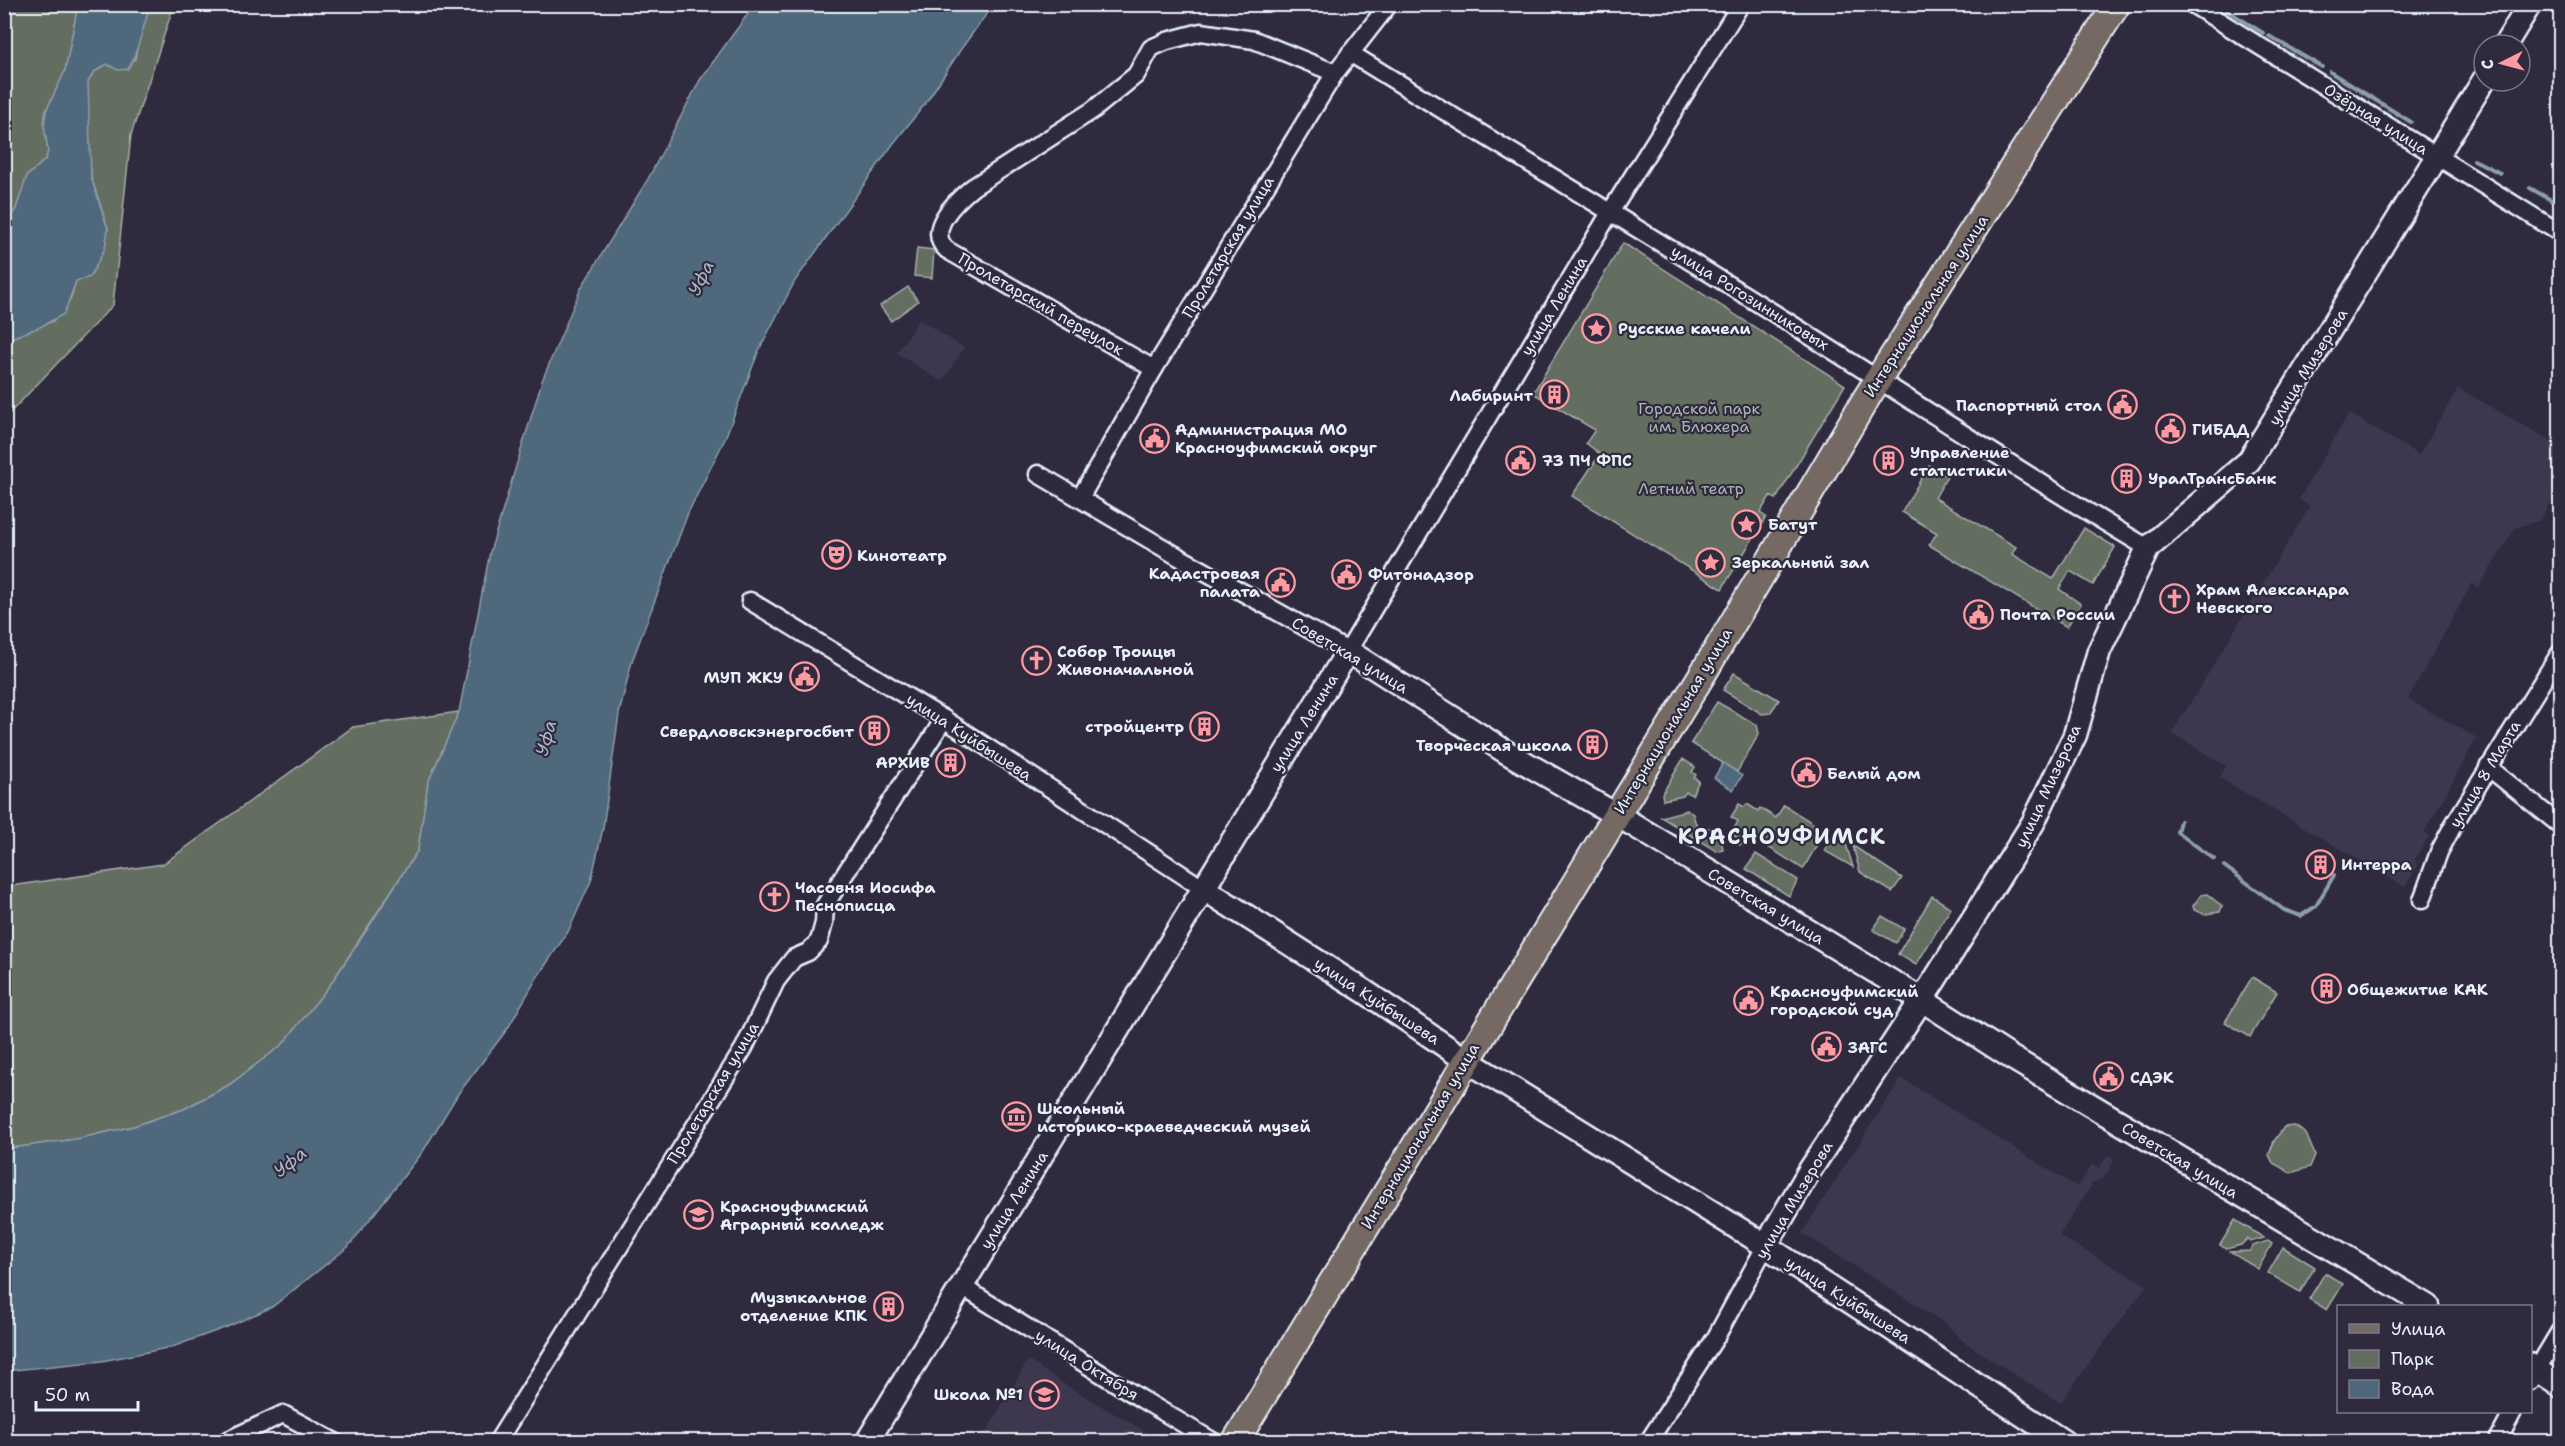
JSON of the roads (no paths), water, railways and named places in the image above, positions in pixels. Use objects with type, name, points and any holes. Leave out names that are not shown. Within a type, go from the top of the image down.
[{"type":"main road","name":"Интернациональная улица","points":[[1235,1442],[1880,380],[2117,4]]},
{"type":"main road","points":[[2512,33],[2530,4]]},
{"type":"main road","name":"улица Мизерова","points":[[1765,1247],[1810,1170],[2014,858],[2075,735],[2099,651],[2148,548],[2249,461],[2476,93]]},
{"type":"main road","name":"Советская улица","points":[[1347,651],[1506,752],[1616,815],[1922,999],[2003,1053],[2426,1305]]},
{"type":"main road","name":"улица Ленина","points":[[867,1442],[1347,651]]},
{"type":"main road","name":"улица Куйбышева","points":[[1204,889],[1364,991],[1466,1060],[1765,1247],[2064,1442]]},
{"type":"main road","points":[[2533,1372],[2560,1386]]},
{"type":"street","name":"Пролетарская улица","points":[[1080,498],[1154,369],[1335,73],[1389,4]]},
{"type":"street","name":"улица Ленина","points":[[1347,651],[1611,211],[1741,4]]},
{"type":"street","name":"Озёрная улица","points":[[2192,4],[2560,233]]},
{"type":"street","name":"Пролетарский переулок","points":[[1154,369],[947,250],[940,241],[944,219],[963,195],[1093,110],[1136,75],[1151,48],[1167,41],[1201,32],[1254,40],[1335,73]]},
{"type":"street","name":"улица Рогозинниковых","points":[[1350,53],[1611,211],[1880,380],[1978,445],[2148,548]]},
{"type":"street","name":"Советская улица","points":[[1038,474],[1179,557],[1347,651]]},
{"type":"street","name":"улица Куйбышева","points":[[750,601],[944,719],[1204,889]]},
{"type":"street","name":"улица 8 Марта","points":[[2422,900],[2439,852],[2488,767],[2560,653]]},
{"type":"street","name":"Пролетарская улица","points":[[497,1442],[744,1048],[776,981],[794,958],[808,952],[819,941],[825,923],[825,905],[944,719]]},
{"type":"street","points":[[2488,767],[2560,825]]},
{"type":"street","name":"улица Мизерова","points":[[1648,1442],[1716,1337],[1765,1247]]},
{"type":"street","name":"улица Октября","points":[[961,1286],[1214,1442]]},
{"type":"street","points":[[2533,1372],[2560,1331]]},
{"type":"street","points":[[2497,1442],[2512,1413]]},
{"type":"street","points":[[224,1442],[283,1414],[335,1442]]},
{"type":"water","name":"Уфа","points":[[755,4],[993,5],[925,104],[893,144],[795,281],[759,350],[724,441],[688,513],[632,661],[619,714],[603,828],[591,881],[568,932],[538,976],[508,1028],[458,1094],[422,1153],[348,1247],[272,1307],[227,1327],[172,1347],[102,1361],[5,1371],[5,1149],[76,1139],[134,1126],[184,1109],[229,1085],[282,1045],[330,985],[418,850],[428,783],[459,712],[490,552],[542,381],[581,288],[648,179],[700,80]]},
{"type":"water","points":[[78,5],[150,5],[128,69],[118,70],[107,64],[94,72],[88,82],[91,177],[108,229],[105,248],[90,277],[76,281],[64,314],[40,327],[13,337],[5,349],[5,225],[16,209],[27,176],[46,159],[48,151],[44,125],[46,111],[65,71]]},
{"type":"water","points":[[1723,763],[1742,776],[1733,790],[1714,778]]},
{"type":"waterway","points":[[2226,10],[2263,33]]},
{"type":"waterway","points":[[2269,36],[2322,67]]},
{"type":"waterway","points":[[2330,72],[2411,122]]},
{"type":"waterway","points":[[2474,160],[2500,173]]},
{"type":"waterway","points":[[2530,188],[2560,205]]},
{"type":"waterway","points":[[2180,821],[2177,832],[2214,859]]},
{"type":"waterway","points":[[2224,866],[2284,910],[2301,916],[2316,906],[2334,875]]},
{"type":"place","name":"Русские качели","points":[[1597,328]]},
{"type":"place","name":"Лабиринт","points":[[1554,395]]},
{"type":"place","name":"Паспортный стол","points":[[2123,405]]},
{"type":"place","name":"ГИБДД","points":[[2171,429]]},
{"type":"place","name":"Администрация МО Красноуфимский округ","points":[[1154,438]]},
{"type":"place","name":"73 ПЧ ФПС","points":[[1521,460]]},
{"type":"place","name":"Управление статистики","points":[[1889,461]]},
{"type":"place","name":"УралТрансБанк","points":[[2127,478]]},
{"type":"place","name":"Батут","points":[[1747,524]]},
{"type":"place","name":"Кинотеатр","points":[[836,555]]},
{"type":"place","name":"Зеркальный зал","points":[[1711,562]]},
{"type":"place","name":"Фитонадзор","points":[[1347,574]]},
{"type":"place","name":"Кадастровая палата","points":[[1281,582]]},
{"type":"place","name":"Храм Александра Невского","points":[[2175,598]]},
{"type":"place","name":"Почта России","points":[[1979,614]]},
{"type":"place","name":"Собор Троицы Живоначальной","points":[[1036,660]]},
{"type":"place","name":"МУП ЖКУ","points":[[804,677]]},
{"type":"place","name":"стройцентр","points":[[1205,726]]},
{"type":"place","name":"Свердловскэнергосбыт","points":[[875,731]]},
{"type":"place","name":"Творческая школа","points":[[1593,745]]},
{"type":"place","name":"АРХИВ","points":[[951,762]]},
{"type":"place","name":"Белый дом","points":[[1806,773]]},
{"type":"place","name":"Интерра","points":[[2320,864]]},
{"type":"place","name":"Часовня Иосифа Песнописца","points":[[774,896]]},
{"type":"place","name":"Общежитие КАК","points":[[2326,989]]},
{"type":"place","name":"Красноуфимский городской суд","points":[[1749,1000]]},
{"type":"place","name":"ЗАГС","points":[[1827,1047]]},
{"type":"place","name":"СДЭК","points":[[2109,1077]]},
{"type":"place","name":"Школьный историко-краеведческий музей","points":[[1016,1117]]},
{"type":"place","name":"Красноуфимский Аграрный колледж","points":[[699,1215]]},
{"type":"place","name":"Музыкальное отделение КПК","points":[[888,1306]]},
{"type":"place","name":"Школа №1","points":[[1044,1394]]},
{"type":"district","name":"КРАСНОУФИМСК","points":[[1782,836]]},
{"type":"park label","name":"Городской парк им. Блюхера","points":[[1699,417]]},
{"type":"park label","name":"Летний театр","points":[[1691,488]]}]
